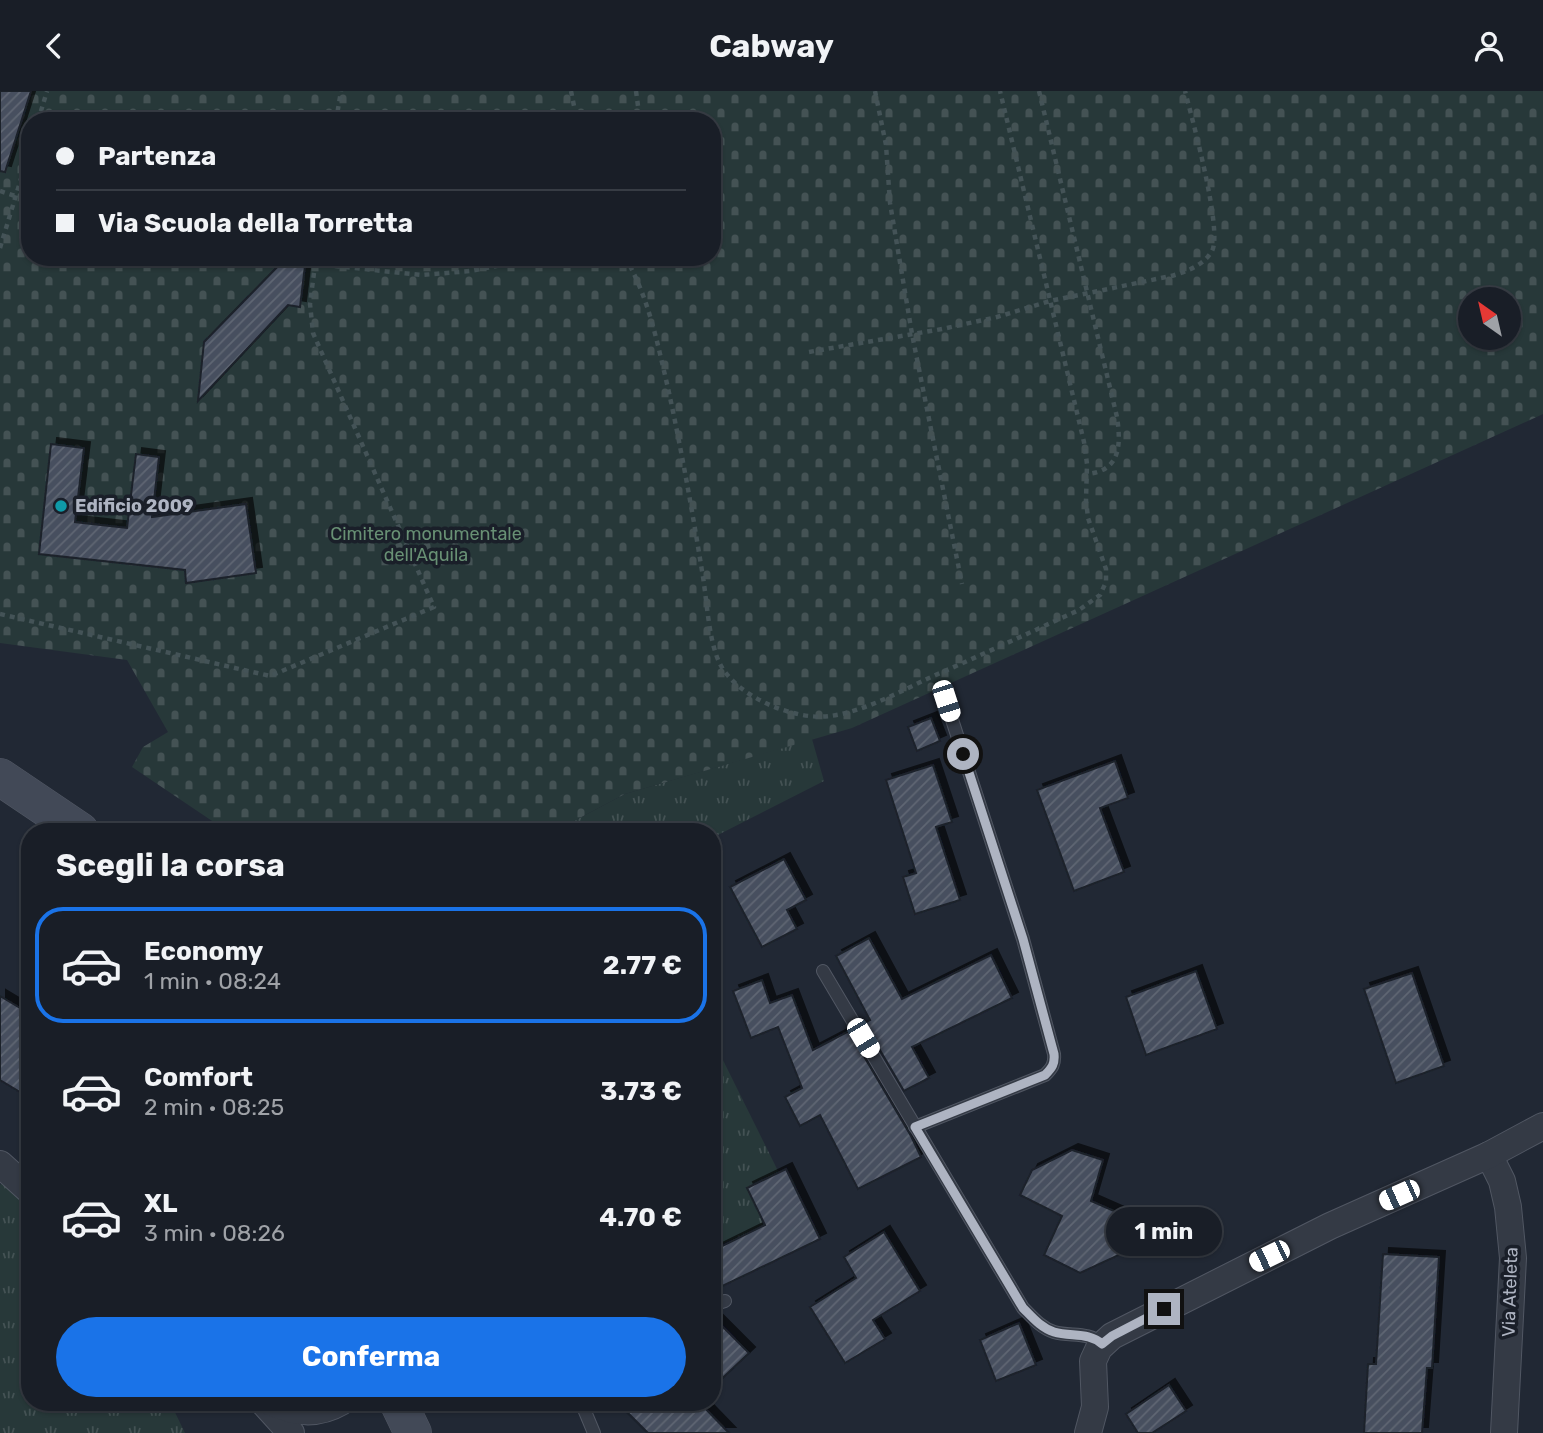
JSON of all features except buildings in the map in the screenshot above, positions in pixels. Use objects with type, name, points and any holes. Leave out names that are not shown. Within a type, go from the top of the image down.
[{"type":"main road","points":[[0,777],[68,823]]},
{"type":"main road","points":[[402,1411],[412,1433]]},
{"type":"street","points":[[1088,1433],[1095,1406],[1093,1361],[1102,1344],[1112,1336],[1330,1226],[1489,1155],[1543,1126]]},
{"type":"street","name":"Via Ateleta","points":[[1489,1155],[1502,1181],[1508,1207],[1513,1258],[1504,1433]]},
{"type":"street","points":[[0,1164],[21,1183]]},
{"type":"street","points":[[270,1411],[291,1433]]},
{"type":"street","points":[[284,1411],[319,1433]]},
{"type":"street","points":[[294,1411],[320,1411]]},
{"type":"lane","points":[[915,1127],[1045,1075],[1055,1062],[1023,939],[946,701]]},
{"type":"lane","points":[[823,971],[1023,1308],[1037,1322],[1054,1332],[1092,1337],[1102,1344]]},
{"type":"lane","points":[[585,1411],[594,1433]]},
{"type":"path","points":[[41,112],[47,91]]},
{"type":"path","points":[[338,112],[341,91]]},
{"type":"path","points":[[571,91],[575,112]]},
{"type":"path","points":[[636,91],[639,112]]},
{"type":"path","points":[[875,91],[886,145],[890,203],[912,334],[962,585]]},
{"type":"path","points":[[630,266],[647,303],[680,445],[713,645],[719,663],[740,688],[790,713],[814,717],[853,711],[1079,610],[1100,595],[1106,582],[1106,569],[1088,518],[1084,442],[999,91]]},
{"type":"path","points":[[1039,91],[1120,436],[1119,450],[1114,461],[1100,471],[1087,474]]},
{"type":"path","points":[[809,352],[997,317],[1050,301],[1171,276],[1206,259],[1213,249],[1215,227],[1185,91]]},
{"type":"path","points":[[0,249],[21,179]]},
{"type":"path","points":[[0,191],[16,196]]},
{"type":"path","points":[[0,614],[270,675],[434,607],[313,333],[310,305],[315,266]]},
{"type":"path","points":[[334,266],[422,275],[496,266]]},
{"type":"green space","name":"Cimitero monumentale dell'Aquila","points":[[0,91],[1543,91],[1543,414],[852,728],[625,794],[570,823],[215,823],[132,767],[143,747],[168,732],[127,660],[0,643]]},
{"type":"green space","points":[[812,739],[824,781],[721,833],[721,823],[570,823],[625,794]]},
{"type":"green space","points":[[721,1056],[779,1173],[765,1225],[721,1247]]},
{"type":"green space","points":[[2,1183],[21,1200],[21,1411],[174,1411],[185,1433],[0,1433]]},
{"type":"place","name":"Edificio 2009","points":[[61,506]]},
{"type":"route","points":[[963,754],[1023,939],[1055,1062],[1045,1075],[915,1127],[1023,1308],[1037,1322],[1054,1332],[1092,1337],[1102,1344],[1164,1309]]}]
